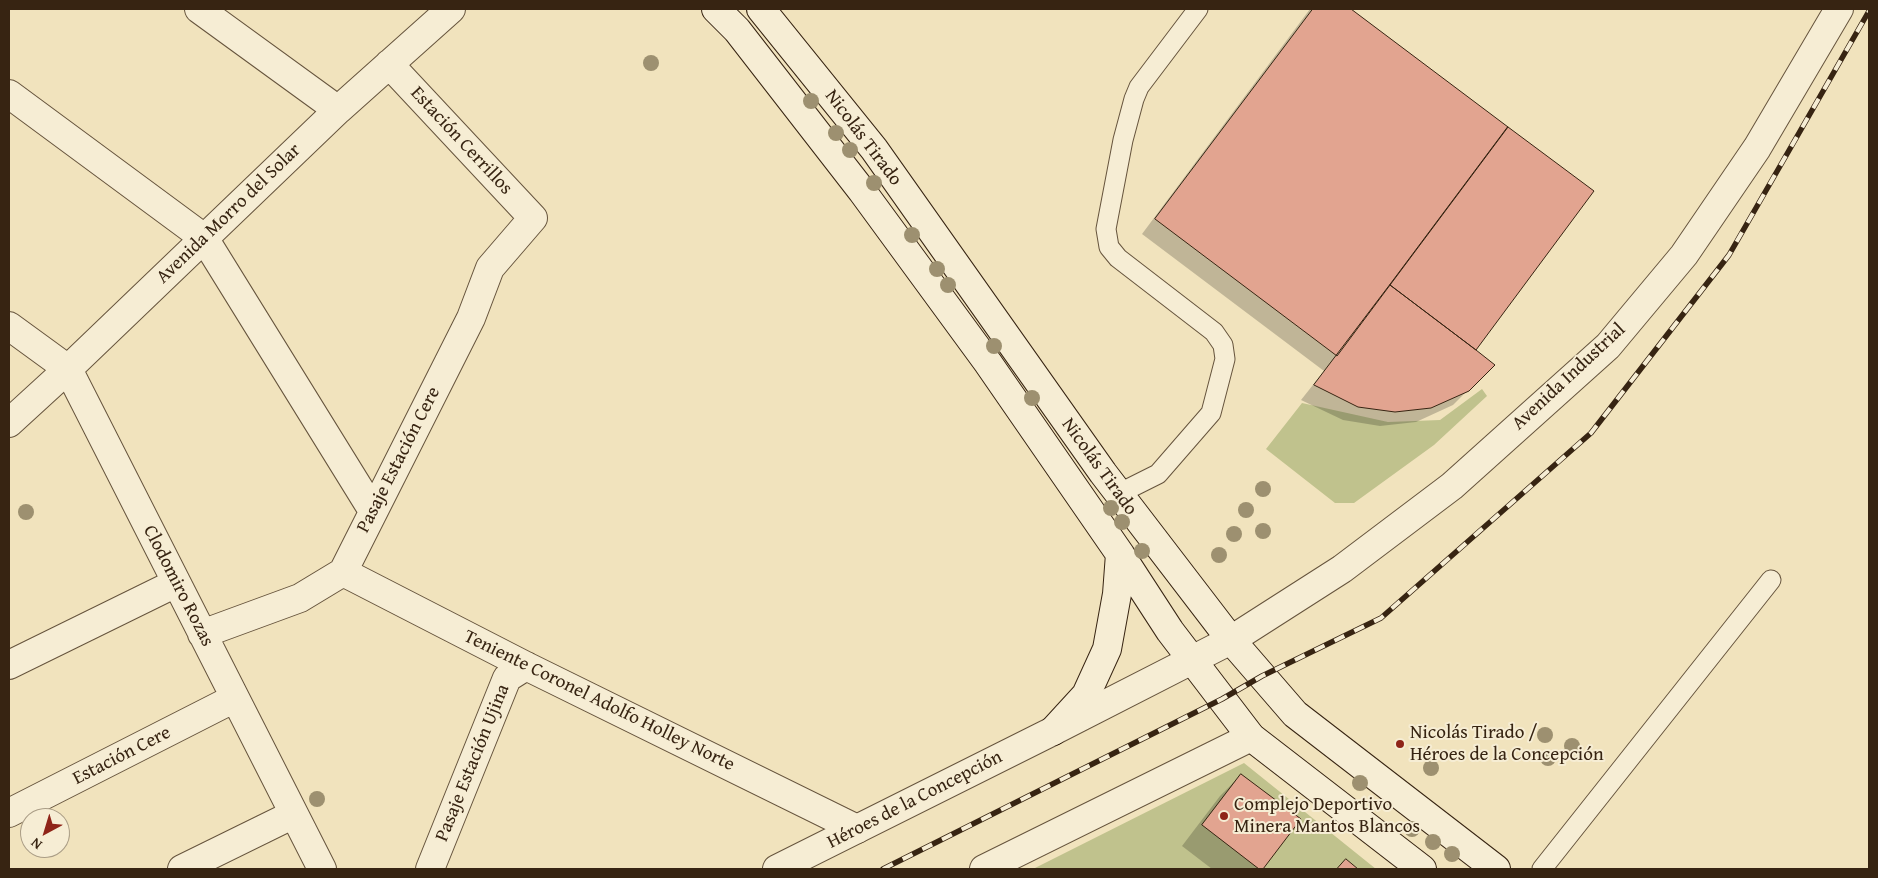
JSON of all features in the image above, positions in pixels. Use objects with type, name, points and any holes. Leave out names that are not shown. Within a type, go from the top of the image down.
[{"type":"street","points":[[199,9],[338,110]]},
{"type":"street","name":"Avenida Morro del Solar","points":[[9,422],[68,369],[338,110],[451,9]]},
{"type":"street","name":"Nicolás Tirado","points":[[716,9],[737,30],[862,191],[988,363],[1120,554],[1170,631],[1251,737],[1422,869]]},
{"type":"street","name":"Nicolás Tirado","points":[[761,9],[874,149],[1118,494],[1231,640],[1294,714],[1496,869]]},
{"type":"street","name":"Avenida Industrial","points":[[1192,660],[1231,640],[1342,569],[1452,486],[1608,346],[1684,255],[1757,148],[1839,9]]},
{"type":"street","name":"Estación Cerrillos","points":[[388,64],[533,218]]},
{"type":"street","points":[[9,94],[204,238],[373,510]]},
{"type":"street","name":"Pasaje Estación Cere","points":[[343,572],[471,318],[490,268],[533,218]]},
{"type":"street","name":"Clodomiro Rozas","points":[[9,326],[68,369],[322,869]]},
{"type":"street","points":[[1053,732],[1086,695],[1107,649],[1117,594],[1120,554]]},
{"type":"street","points":[[202,634],[300,598],[343,572]]},
{"type":"street","name":"Teniente Coronel Adolfo Holley Norte","points":[[343,572],[526,666],[857,829]]},
{"type":"street","points":[[9,665],[176,583]]},
{"type":"street","name":"Héroes de la Concepción","points":[[777,869],[1053,732],[1192,660]]},
{"type":"street","name":"Pasaje Estación Ujina","points":[[430,869],[507,678],[526,666]]},
{"type":"street","name":"Estación Cere","points":[[9,813],[235,698]]},
{"type":"street","points":[[984,869],[1251,737]]},
{"type":"street","points":[[182,869],[294,814]]},
{"type":"lane","points":[[1118,494],[1158,474],[1211,413],[1225,359],[1224,345],[1214,332],[1118,258],[1109,247],[1106,229],[1123,140],[1139,87],[1198,9]]},
{"type":"lane","points":[[1542,869],[1771,580]]},
{"type":"green space","points":[[1482,389],[1487,396],[1434,445],[1354,503],[1335,503],[1266,449],[1302,403],[1388,422],[1440,420]]},
{"type":"green space","name":"Complejo Deportivo Minera Mantos Blancos","points":[[1244,763],[1376,869],[1033,869]]},
{"type":"building","points":[[1313,9],[1351,9],[1508,127],[1337,356],[1155,219]]},
{"type":"building","points":[[1508,127],[1594,191],[1476,350],[1390,285]]},
{"type":"building","points":[[1390,285],[1495,365],[1469,391],[1431,408],[1395,412],[1358,407],[1314,385]]},
{"type":"building","points":[[1241,774],[1301,819],[1263,869],[1259,869],[1202,825]]},
{"type":"building","points":[[1346,859],[1358,869],[1337,869]]},
{"type":"railway","points":[[883,869],[1222,699],[1262,676],[1381,618],[1591,433],[1729,255],[1869,11]]},
{"type":"place","name":"Nicolás Tirado / Héroes de la Concepción","points":[[1400,744]]},
{"type":"place","name":"Complejo Deportivo Minera Mantos Blancos","points":[[1224,816]]}]
